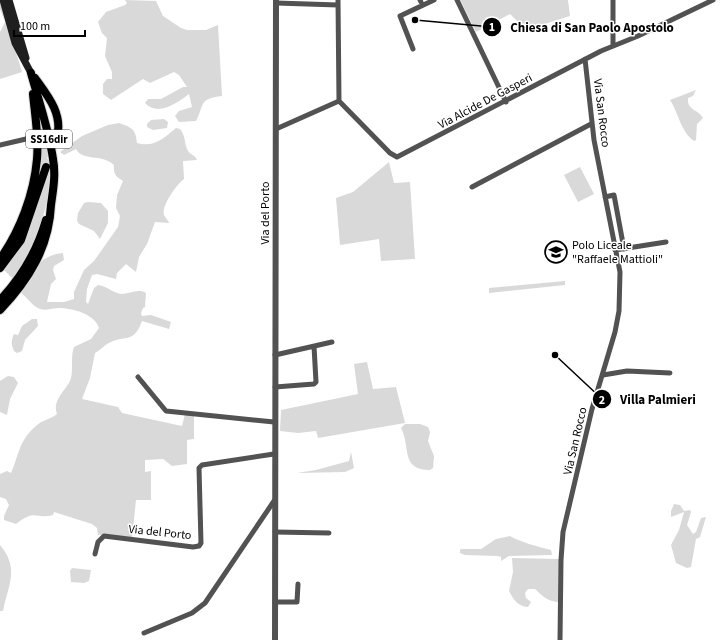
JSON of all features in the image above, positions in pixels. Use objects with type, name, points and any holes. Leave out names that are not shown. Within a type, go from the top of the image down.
[{"type":"main road","name":"SS16dir","points":[[3,0],[15,43],[31,73],[58,116],[59,123],[57,136]]},
{"type":"main road","name":"SS16dir","points":[[10,0],[48,133],[54,161],[55,179],[51,206]]},
{"type":"main road","name":"SS16dir","points":[[0,259],[15,237],[24,212],[36,169],[37,131],[31,73]]},
{"type":"main road","points":[[0,268],[21,240],[46,167]]},
{"type":"main road","points":[[0,300],[21,276],[33,255],[51,206]]},
{"type":"main road","points":[[0,310],[26,278],[43,247],[52,214],[51,206]]},
{"type":"street","points":[[413,49],[400,16],[434,0]]},
{"type":"street","points":[[457,0],[506,102]]},
{"type":"street","points":[[613,0],[613,46]]},
{"type":"street","name":"Via Alcide De Gasperi","points":[[339,102],[390,153],[397,157],[506,102],[585,59],[714,0]]},
{"type":"street","points":[[276,2],[338,2],[339,102],[276,129]]},
{"type":"street","name":"Via del Porto","points":[[275,640],[274,422],[276,2]]},
{"type":"street","name":"Via San Rocco","points":[[560,640],[561,560],[563,532],[592,409],[604,375],[619,311],[620,272],[604,197],[591,124],[585,59]]},
{"type":"street","points":[[472,187],[591,124]]},
{"type":"street","points":[[0,145],[26,139],[37,131]]},
{"type":"street","points":[[26,139],[37,146]]},
{"type":"street","points":[[604,197],[614,195],[624,249]]},
{"type":"street","points":[[615,250],[666,242]]},
{"type":"street","points":[[275,355],[332,342]]},
{"type":"street","points":[[275,387],[314,384],[316,382],[314,346]]},
{"type":"street","points":[[604,375],[627,371],[670,372]]},
{"type":"street","points":[[138,377],[166,411],[274,422]]},
{"type":"street","name":"Via del Porto","points":[[95,554],[98,542],[104,536],[193,548],[199,546],[200,468],[202,465],[274,454]]},
{"type":"street","points":[[144,633],[192,613],[204,603],[274,501]]},
{"type":"street","points":[[275,532],[329,533]]},
{"type":"street","points":[[275,602],[297,602],[298,584]]},
{"type":"shaded area","points":[[0,0],[22,72],[0,79],[0,32],[5,22],[0,9]]},
{"type":"shaded area","points":[[125,0],[156,1],[163,16],[181,28],[187,30],[206,30],[218,25],[222,96],[214,97],[203,103],[196,121],[179,122],[175,116],[179,111],[192,107],[189,94],[179,101],[161,109],[150,107],[145,103],[148,99],[161,99],[183,87],[187,87],[179,75],[174,72],[150,83],[143,79],[111,100],[103,94],[103,84],[107,79],[112,79],[112,72],[105,56],[107,38],[102,33],[98,22],[106,12],[125,5],[127,3]]},
{"type":"shaded area","points":[[460,0],[568,0],[570,16],[526,30],[510,14],[476,32]]},
{"type":"shaded area","points":[[696,90],[693,96],[688,98],[688,102],[691,108],[703,118],[697,124],[696,140],[694,141],[683,127],[670,100]]},
{"type":"shaded area","points":[[38,116],[41,117],[49,151],[45,166],[31,194]]},
{"type":"shaded area","points":[[164,119],[168,122],[167,128],[153,130],[147,127],[147,124],[151,120]]},
{"type":"shaded area","points":[[119,123],[132,129],[137,143],[143,144],[154,143],[176,128],[180,129],[188,151],[197,160],[183,161],[184,179],[170,196],[165,206],[164,215],[169,223],[155,222],[147,244],[139,257],[136,272],[126,264],[117,273],[116,279],[97,274],[92,275],[87,289],[86,302],[88,304],[94,288],[98,285],[121,294],[137,291],[146,293],[145,307],[141,313],[142,316],[151,315],[171,322],[169,329],[142,321],[136,333],[130,337],[109,343],[95,353],[90,378],[82,399],[118,407],[122,413],[182,426],[185,414],[194,415],[194,439],[187,440],[187,464],[172,466],[163,459],[145,460],[145,472],[151,471],[151,500],[136,500],[132,539],[108,534],[98,535],[97,528],[92,524],[54,512],[53,515],[47,516],[32,515],[16,524],[4,520],[4,516],[9,505],[6,499],[0,497],[0,474],[7,471],[11,473],[20,448],[30,431],[38,424],[57,414],[57,401],[70,381],[74,347],[91,339],[99,328],[93,319],[70,309],[40,309],[34,306],[19,291],[36,266],[48,257],[63,253],[64,260],[54,266],[53,270],[56,279],[51,284],[47,302],[64,302],[74,299],[74,292],[84,270],[94,261],[118,227],[120,216],[116,208],[117,195],[123,181],[116,175],[114,165],[104,159],[83,155],[76,149],[64,155],[60,152],[82,136],[108,125]]},
{"type":"shaded area","points":[[389,162],[394,183],[410,182],[415,259],[381,261],[379,239],[340,245],[336,198],[353,192]]},
{"type":"shaded area","points":[[50,166],[48,197],[37,241],[14,280],[3,269],[18,252]]},
{"type":"shaded area","points":[[580,167],[594,194],[578,202],[564,175]]},
{"type":"shaded area","points":[[84,203],[101,203],[108,211],[108,223],[100,239],[94,231],[79,224],[77,221],[78,213]]},
{"type":"shaded area","points":[[565,281],[565,285],[489,293],[489,288]]},
{"type":"shaded area","points":[[32,319],[37,319],[38,326],[25,340],[22,351],[17,353],[12,347],[13,336],[14,334],[18,335],[22,326]]},
{"type":"shaded area","points":[[367,362],[373,389],[396,387],[405,423],[318,438],[316,431],[298,433],[280,431],[281,410],[358,394],[354,364]]},
{"type":"shaded area","points":[[8,376],[14,377],[18,383],[10,399],[7,415],[0,412],[0,381]]},
{"type":"shaded area","points":[[405,424],[420,424],[428,427],[430,432],[428,441],[434,456],[433,468],[430,470],[421,469],[414,466],[410,462],[401,428]]},
{"type":"shaded area","points":[[351,452],[354,468],[345,472],[297,473],[316,470],[349,461]]},
{"type":"shaded area","points":[[674,504],[680,505],[684,511],[690,510],[691,512],[687,525],[693,534],[696,532],[701,518],[706,517],[700,537],[696,539],[691,567],[687,568],[676,563],[671,545],[679,530],[684,512],[671,517],[671,511]]},
{"type":"shaded area","points":[[510,536],[535,546],[551,550],[552,555],[509,556],[501,561],[501,557],[498,556],[465,555],[460,553],[461,549],[481,549],[496,539]]},
{"type":"shaded area","points":[[0,545],[10,562],[11,570],[10,585],[3,611],[0,611]]},
{"type":"shaded area","points":[[512,558],[559,559],[559,602],[546,598],[535,589],[528,589],[525,593],[526,598],[531,602],[528,607],[516,602],[509,591],[513,572]]},
{"type":"shaded area","points":[[72,568],[91,570],[89,581],[84,583],[71,582],[70,571]]},
{"type":"tunnel","points":[[46,167],[57,137]]},
{"type":"place","name":"Chiesa di San Paolo Apostolo","points":[[415,20]]},
{"type":"place","name":"Polo Liceale \"Raffaele Mattioli\"","points":[[556,252]]},
{"type":"place","name":"Villa Palmieri","points":[[555,355]]}]
